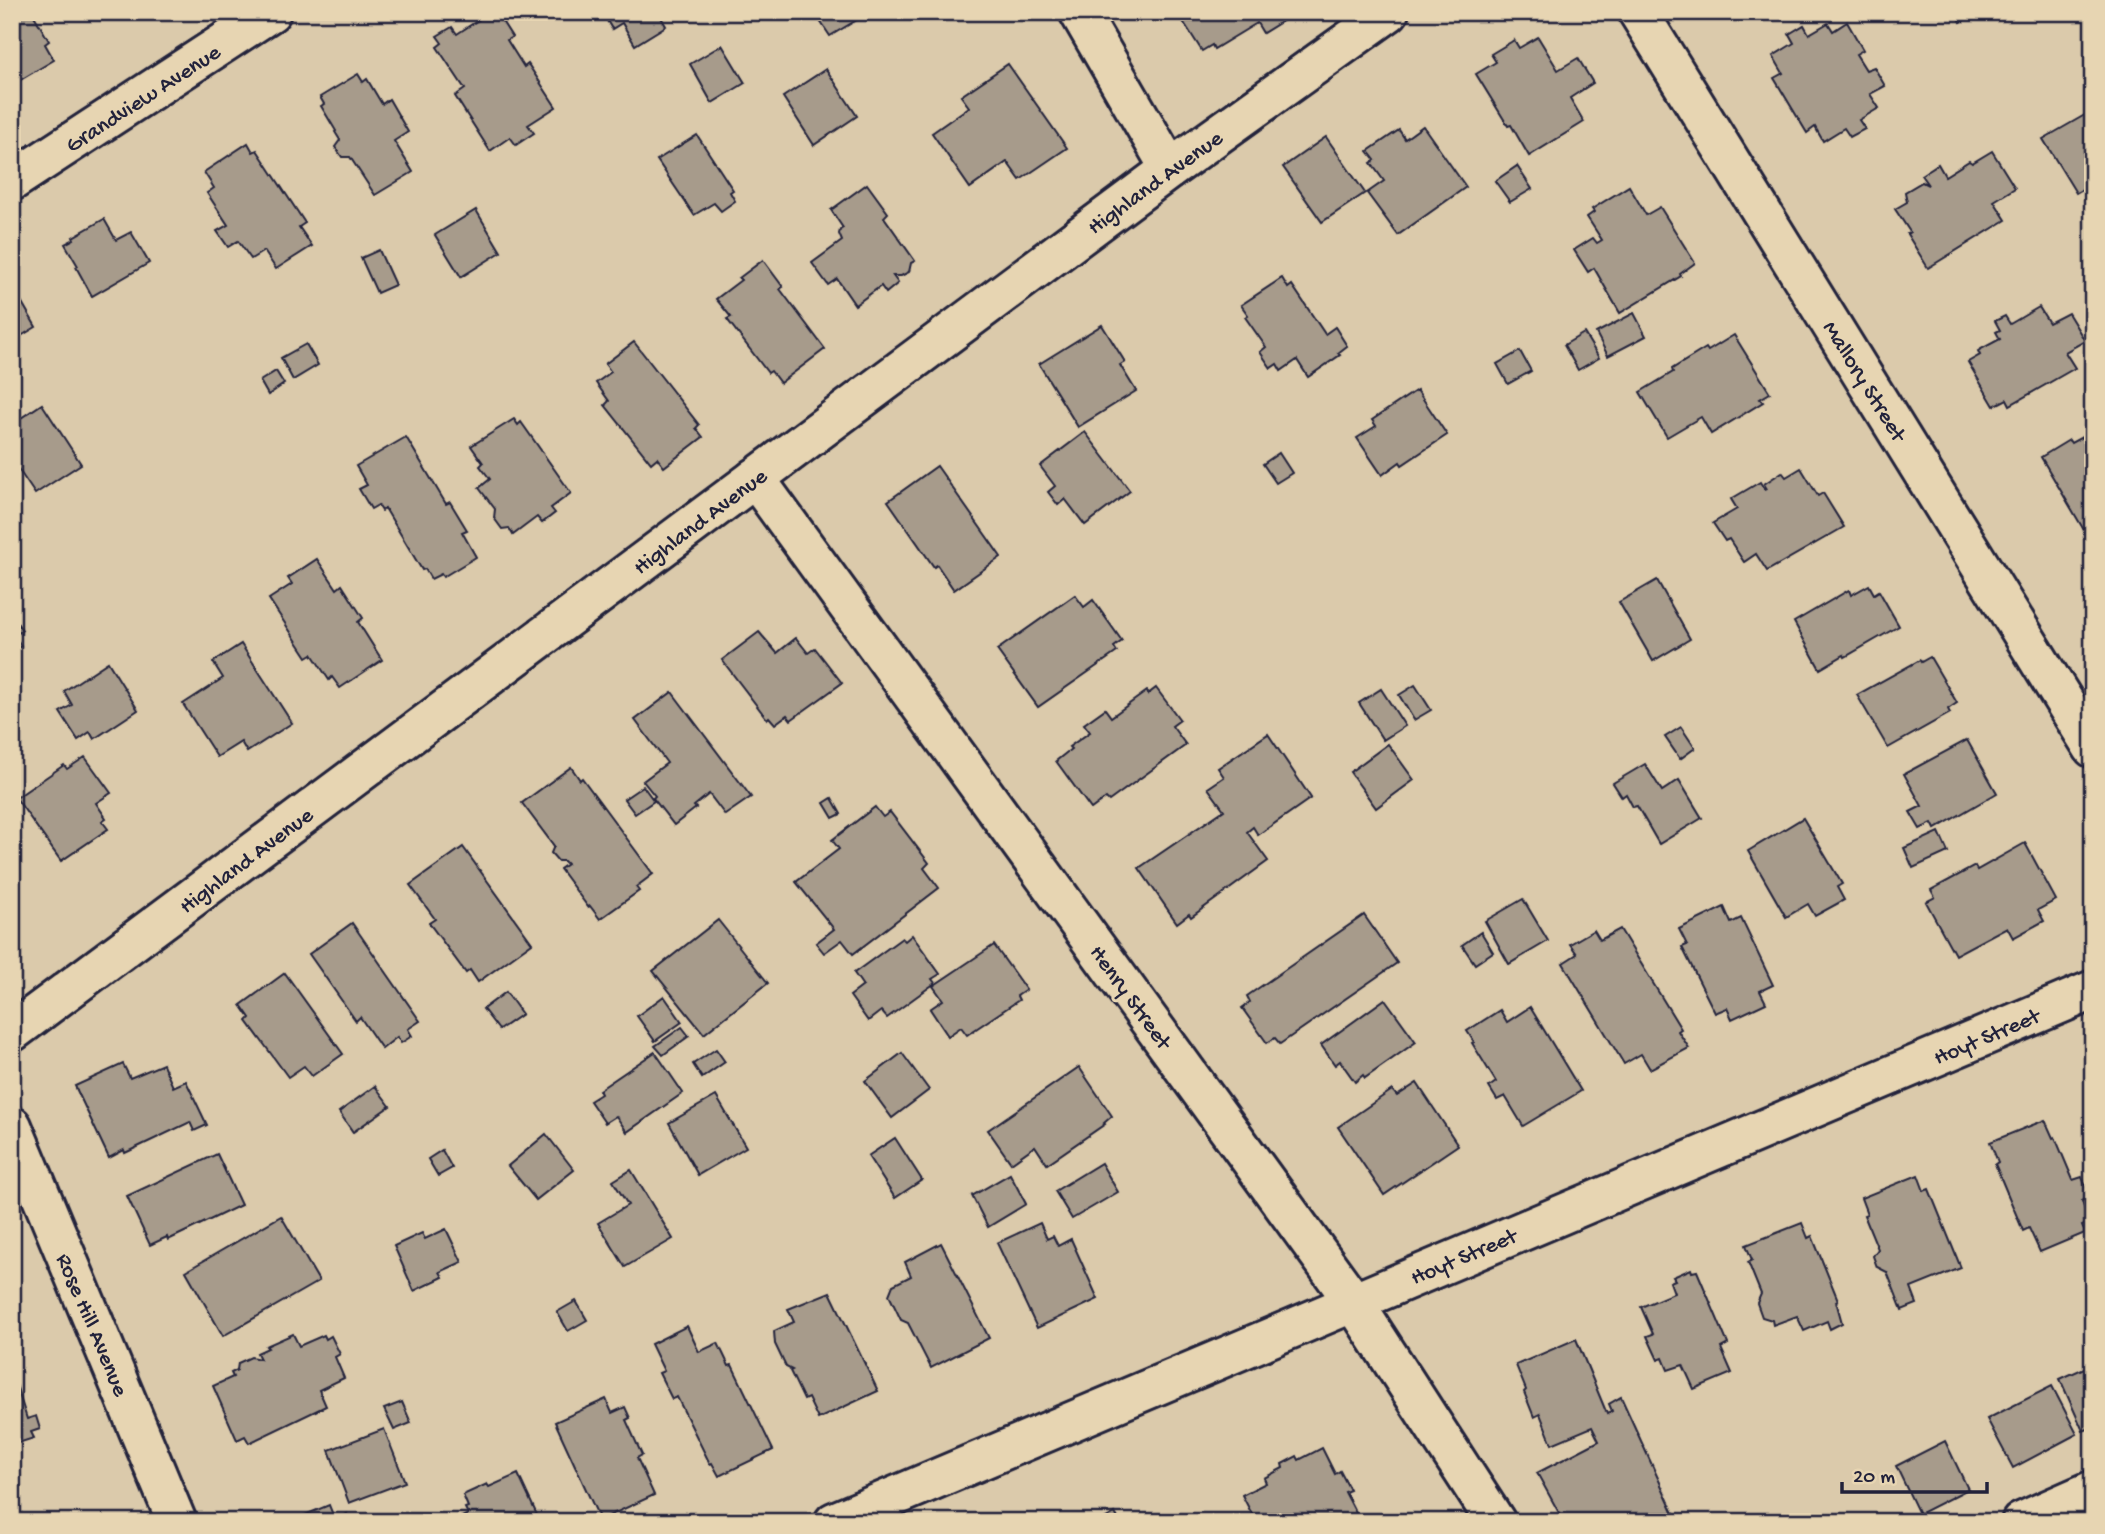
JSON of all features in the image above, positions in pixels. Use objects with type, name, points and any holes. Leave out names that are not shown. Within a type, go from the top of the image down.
[{"type":"street","name":"Grandview Avenue","points":[[12,181],[271,12]]},
{"type":"street","points":[[1079,12],[1170,169]]},
{"type":"street","name":"Highland Avenue","points":[[12,1032],[1170,169],[1390,12]]},
{"type":"street","name":"Mallory Street","points":[[1639,12],[2093,748]]},
{"type":"street","name":"Henry Street","points":[[755,478],[1353,1301],[1496,1522]]},
{"type":"street","name":"Hoyt Street","points":[[834,1522],[2093,990]]},
{"type":"street","name":"Rose Hill Avenue","points":[[12,1126],[177,1522]]},
{"type":"street","points":[[2021,1522],[2093,1490]]},
{"type":"building","points":[[12,12],[32,12],[49,41],[45,44],[54,60],[12,85]]},
{"type":"building","points":[[602,12],[658,12],[666,26],[635,45],[622,23],[612,29]]},
{"type":"building","points":[[814,12],[864,12],[865,15],[830,36]]},
{"type":"building","points":[[1183,12],[1297,12],[1263,33],[1257,23],[1214,49],[1212,45],[1202,51],[1179,15]]},
{"type":"building","points":[[1956,12],[1978,12],[1961,22]]},
{"type":"building","points":[[489,13],[493,19],[498,15],[512,37],[507,40],[524,67],[528,64],[556,107],[528,125],[534,133],[516,145],[510,137],[490,151],[455,96],[465,89],[437,47],[442,43],[437,36],[452,27],[457,34]]},
{"type":"building","points":[[1847,22],[1863,50],[1856,54],[1866,70],[1874,67],[1885,86],[1870,94],[1879,108],[1859,120],[1865,129],[1850,137],[1844,128],[1823,141],[1815,127],[1807,133],[1774,78],[1783,73],[1773,56],[1794,43],[1789,34],[1804,25],[1809,34],[1828,23],[1833,31]]},
{"type":"building","points":[[1538,37],[1558,70],[1578,58],[1593,83],[1570,98],[1584,122],[1529,156],[1476,74],[1496,62],[1491,54],[1514,40],[1519,48]]},
{"type":"building","points":[[722,45],[745,83],[712,103],[690,64]]},
{"type":"building","points":[[1008,64],[1067,148],[1020,180],[1007,162],[970,188],[932,133],[969,107],[961,96]]},
{"type":"building","points":[[826,69],[857,116],[814,145],[783,97]]},
{"type":"building","points":[[358,74],[363,82],[367,79],[382,104],[389,99],[408,132],[394,141],[413,172],[375,195],[350,157],[342,157],[335,147],[340,140],[321,106],[324,104],[320,97]]},
{"type":"building","points":[[2090,112],[2093,117],[2093,183],[2076,193],[2043,139]]},
{"type":"building","points":[[1423,126],[1466,187],[1398,235],[1367,193],[1384,181],[1371,163],[1375,160],[1368,151],[1399,130],[1405,139]]},
{"type":"building","points":[[697,135],[733,190],[730,192],[735,201],[721,211],[714,203],[694,215],[657,160]]},
{"type":"building","points":[[1326,137],[1365,193],[1322,222],[1283,167]]},
{"type":"building","points":[[248,143],[253,152],[257,150],[305,223],[299,227],[312,246],[276,269],[264,251],[251,259],[238,241],[228,247],[217,231],[228,225],[207,193],[214,188],[204,172]]},
{"type":"building","points":[[1992,151],[2015,188],[1994,201],[2006,220],[1928,268],[1895,209],[1907,202],[1905,192],[1922,182],[1928,185],[1921,175],[1938,164],[1945,176]]},
{"type":"building","points":[[1517,166],[1532,189],[1510,202],[1495,181]]},
{"type":"building","points":[[867,184],[888,213],[884,217],[915,261],[911,263],[909,272],[893,276],[898,283],[886,293],[881,286],[855,305],[837,279],[828,285],[812,263],[842,241],[839,234],[843,228],[831,210]]},
{"type":"building","points":[[1629,186],[1646,215],[1660,207],[1695,263],[1680,274],[1681,276],[1620,313],[1594,268],[1588,272],[1574,250],[1593,238],[1597,243],[1602,240],[1587,217],[1594,212],[1592,209]]},
{"type":"building","points":[[476,210],[501,252],[461,277],[435,235]]},
{"type":"building","points":[[104,219],[116,240],[131,232],[149,263],[92,296],[65,244]]},
{"type":"building","points":[[379,250],[395,285],[377,293],[361,258]]},
{"type":"building","points":[[763,260],[783,287],[780,289],[825,349],[780,383],[771,371],[768,373],[727,319],[731,317],[716,299]]},
{"type":"building","points":[[1282,278],[1288,288],[1292,285],[1325,334],[1335,327],[1347,346],[1338,353],[1340,355],[1308,377],[1297,360],[1281,371],[1277,364],[1271,368],[1260,352],[1266,347],[1245,317],[1248,315],[1241,305]]},
{"type":"building","points":[[12,285],[36,327],[16,339],[20,346],[12,351]]},
{"type":"building","points":[[2039,307],[2049,323],[2068,313],[2085,341],[2065,352],[2075,368],[2010,405],[2007,399],[1994,406],[1968,362],[1980,355],[1978,351],[2000,339],[1996,332],[2000,330],[1995,321],[2005,316],[2010,324]]},
{"type":"building","points":[[1634,313],[1646,336],[1608,356],[1596,333]]},
{"type":"building","points":[[1102,325],[1125,362],[1120,365],[1136,391],[1078,427],[1039,364]]},
{"type":"building","points":[[1584,333],[1599,358],[1578,370],[1564,345]]},
{"type":"building","points":[[1734,335],[1770,393],[1760,399],[1763,402],[1711,434],[1701,417],[1667,437],[1640,392],[1706,348],[1708,351]]},
{"type":"building","points":[[634,342],[699,425],[696,428],[703,437],[664,467],[657,458],[651,463],[605,405],[609,401],[596,383],[611,372],[605,364]]},
{"type":"building","points":[[306,344],[318,365],[293,380],[281,358]]},
{"type":"building","points":[[1520,351],[1531,371],[1508,384],[1497,364]]},
{"type":"building","points":[[276,371],[284,384],[268,395],[260,381]]},
{"type":"building","points":[[1417,390],[1447,435],[1382,475],[1357,438],[1376,426],[1372,420]]},
{"type":"building","points":[[42,404],[81,464],[35,494],[12,460],[12,424]]},
{"type":"building","points":[[514,419],[518,425],[521,422],[571,493],[551,508],[555,513],[542,523],[537,517],[513,535],[509,528],[502,529],[494,518],[495,509],[479,488],[490,479],[480,466],[483,463],[471,446]]},
{"type":"building","points":[[2093,431],[2091,542],[2041,457],[2069,440],[2071,443]]},
{"type":"building","points":[[1085,432],[1130,491],[1085,525],[1065,499],[1058,505],[1048,492],[1055,486],[1040,466]]},
{"type":"building","points":[[406,437],[446,504],[450,502],[467,530],[462,532],[476,557],[443,577],[441,574],[431,579],[425,569],[422,570],[385,508],[382,511],[378,505],[371,509],[359,489],[367,485],[356,466]]},
{"type":"building","points":[[1279,453],[1292,473],[1276,483],[1263,464]]},
{"type":"building","points":[[937,466],[1001,557],[954,590],[937,565],[934,567],[888,501]]},
{"type":"building","points":[[1801,468],[1818,496],[1823,493],[1844,527],[1767,571],[1756,554],[1744,562],[1729,539],[1725,541],[1713,523],[1737,509],[1731,499],[1760,482],[1765,490],[1767,489],[1764,484],[1782,472],[1786,477]]},
{"type":"building","points":[[317,559],[337,589],[342,585],[363,618],[358,622],[382,660],[340,688],[332,677],[329,680],[312,654],[307,657],[269,599],[292,584],[288,578]]},
{"type":"building","points":[[1657,580],[1690,639],[1653,661],[1619,602]]},
{"type":"building","points":[[1869,585],[1874,594],[1879,591],[1899,626],[1820,669],[1794,622],[1849,590],[1851,595]]},
{"type":"building","points":[[1075,595],[1084,607],[1093,600],[1122,641],[1114,647],[1117,652],[1038,707],[997,650]]},
{"type":"building","points":[[12,615],[22,630],[15,636],[21,646],[12,652]]},
{"type":"building","points":[[759,632],[777,653],[796,638],[808,653],[815,648],[842,683],[791,720],[787,715],[775,724],[769,717],[767,719],[722,660]]},
{"type":"building","points":[[241,644],[292,723],[247,752],[241,742],[217,757],[183,704],[223,678],[213,662]]},
{"type":"building","points":[[1930,657],[1957,703],[1948,709],[1950,713],[1888,748],[1857,695]]},
{"type":"building","points":[[108,662],[138,710],[94,739],[90,732],[78,740],[60,712],[72,705],[64,691]]},
{"type":"building","points":[[1415,685],[1431,710],[1414,720],[1399,695]]},
{"type":"building","points":[[1156,688],[1180,720],[1172,726],[1186,745],[1109,801],[1106,798],[1091,809],[1056,761],[1071,749],[1069,747],[1090,732],[1084,724],[1105,709],[1111,717],[1147,691],[1148,694]]},
{"type":"building","points":[[1381,689],[1405,726],[1383,740],[1359,703]]},
{"type":"building","points":[[672,692],[751,797],[725,815],[709,794],[674,825],[643,781],[667,763],[635,720]]},
{"type":"building","points":[[1681,727],[1695,748],[1680,759],[1665,737]]},
{"type":"building","points":[[1268,734],[1311,798],[1258,835],[1253,827],[1247,832],[1268,861],[1191,917],[1189,914],[1177,923],[1139,868],[1224,810],[1208,788],[1224,777],[1218,768]]},
{"type":"building","points":[[1967,740],[1997,793],[1935,829],[1932,823],[1920,829],[1910,812],[1922,806],[1904,774]]},
{"type":"building","points":[[1388,744],[1414,780],[1376,808],[1350,772]]},
{"type":"building","points":[[85,757],[111,793],[96,803],[106,818],[102,821],[108,829],[61,861],[16,798],[64,765],[67,769]]},
{"type":"building","points":[[1645,764],[1662,791],[1679,780],[1702,818],[1659,844],[1637,806],[1633,807],[1626,794],[1622,797],[1613,783]]},
{"type":"building","points":[[571,767],[653,874],[636,887],[639,891],[600,919],[560,869],[567,864],[558,861],[551,853],[554,846],[522,803]]},
{"type":"building","points":[[643,786],[654,801],[635,814],[624,799]]},
{"type":"building","points":[[832,798],[841,814],[833,818],[824,803]]},
{"type":"building","points":[[875,807],[883,817],[890,812],[929,863],[924,868],[939,888],[853,954],[842,940],[824,953],[816,943],[834,929],[796,882],[839,849],[832,840]]},
{"type":"building","points":[[1803,818],[1842,884],[1837,887],[1844,900],[1815,916],[1808,904],[1786,917],[1748,851]]},
{"type":"building","points":[[1939,832],[1948,852],[1913,868],[1904,848]]},
{"type":"building","points":[[2025,843],[2056,900],[2038,910],[2044,921],[2013,938],[2007,927],[1955,955],[1926,902],[1935,897],[1931,890],[1975,866],[1977,870]]},
{"type":"building","points":[[463,847],[532,943],[478,982],[470,970],[466,973],[429,923],[435,919],[410,885]]},
{"type":"building","points":[[1523,899],[1548,941],[1509,964],[1485,921]]},
{"type":"building","points":[[1724,907],[1731,923],[1741,918],[1773,985],[1760,991],[1766,1003],[1732,1019],[1727,1008],[1715,1013],[1682,947],[1687,945],[1679,929]]},
{"type":"building","points":[[1364,915],[1397,963],[1280,1044],[1275,1038],[1267,1043],[1242,1008],[1250,1002],[1247,996]]},
{"type":"building","points":[[718,920],[768,983],[704,1034],[653,971]]},
{"type":"building","points":[[352,923],[420,1021],[408,1029],[412,1036],[401,1043],[397,1037],[382,1049],[360,1017],[356,1021],[309,954]]},
{"type":"building","points":[[1620,929],[1681,1029],[1678,1031],[1689,1048],[1650,1069],[1641,1054],[1624,1064],[1563,963],[1577,954],[1570,944],[1594,930],[1600,940]]},
{"type":"building","points":[[1481,932],[1493,952],[1475,964],[1462,945]]},
{"type":"building","points":[[912,935],[940,974],[932,979],[935,983],[887,1018],[881,1011],[868,1021],[850,996],[863,986],[854,973],[902,938],[905,941]]},
{"type":"building","points":[[994,945],[1026,990],[1017,996],[1019,1000],[967,1035],[961,1027],[948,1036],[930,1009],[943,1000],[933,986]]},
{"type":"building","points":[[285,973],[343,1054],[312,1076],[304,1066],[288,1077],[247,1021],[250,1018],[241,1005]]},
{"type":"building","points":[[506,992],[522,1014],[499,1030],[483,1009]]},
{"type":"building","points":[[664,996],[682,1022],[655,1041],[637,1016]]},
{"type":"building","points":[[1385,999],[1416,1042],[1365,1078],[1363,1075],[1355,1082],[1340,1061],[1335,1065],[1321,1045]]},
{"type":"building","points":[[1530,1007],[1581,1091],[1523,1126],[1505,1096],[1497,1100],[1489,1087],[1496,1082],[1467,1031],[1500,1010],[1507,1022]]},
{"type":"building","points":[[682,1027],[689,1036],[663,1055],[655,1046]]},
{"type":"building","points":[[716,1049],[725,1062],[702,1078],[693,1064]]},
{"type":"building","points":[[655,1052],[683,1093],[627,1132],[616,1116],[605,1123],[590,1101],[601,1094],[599,1090]]},
{"type":"building","points":[[902,1053],[929,1090],[892,1118],[865,1081]]},
{"type":"building","points":[[123,1064],[130,1078],[163,1064],[173,1087],[186,1081],[207,1125],[194,1131],[190,1122],[109,1158],[75,1086]]},
{"type":"building","points":[[1079,1067],[1112,1116],[1105,1124],[1047,1164],[1035,1146],[1011,1163],[988,1130]]},
{"type":"building","points":[[1417,1083],[1458,1145],[1384,1195],[1338,1127],[1392,1090],[1397,1096]]},
{"type":"building","points":[[375,1086],[390,1106],[353,1132],[339,1112]]},
{"type":"building","points":[[716,1096],[746,1147],[698,1175],[669,1123]]},
{"type":"building","points":[[2045,1120],[2073,1180],[2082,1177],[2090,1197],[2082,1201],[2089,1223],[2082,1226],[2085,1233],[2040,1252],[2029,1228],[2023,1231],[1995,1164],[1998,1162],[1990,1142]]},
{"type":"building","points":[[546,1134],[574,1170],[536,1200],[508,1166]]},
{"type":"building","points":[[895,1138],[922,1180],[895,1198],[868,1156]]},
{"type":"building","points":[[442,1150],[452,1168],[438,1176],[428,1159]]},
{"type":"building","points":[[217,1154],[241,1205],[168,1240],[167,1237],[150,1245],[127,1196]]},
{"type":"building","points":[[1101,1163],[1118,1192],[1072,1219],[1055,1191]]},
{"type":"building","points":[[631,1170],[673,1239],[625,1267],[598,1223],[628,1205],[613,1181]]},
{"type":"building","points":[[1010,1174],[1026,1204],[988,1227],[972,1196]]},
{"type":"building","points":[[1918,1175],[1924,1191],[1929,1189],[1961,1268],[1911,1288],[1917,1304],[1902,1310],[1887,1272],[1877,1267],[1873,1256],[1878,1249],[1864,1215],[1867,1214],[1861,1198]]},
{"type":"building","points":[[281,1216],[319,1281],[223,1336],[186,1271]]},
{"type":"building","points":[[1040,1223],[1047,1239],[1053,1236],[1058,1246],[1071,1239],[1098,1299],[1037,1328],[997,1243]]},
{"type":"building","points":[[1802,1223],[1808,1238],[1812,1236],[1838,1300],[1836,1301],[1842,1323],[1830,1329],[1827,1321],[1804,1331],[1797,1316],[1773,1325],[1772,1320],[1762,1317],[1757,1303],[1761,1294],[1748,1262],[1752,1260],[1746,1245]]},
{"type":"building","points":[[446,1229],[462,1262],[440,1272],[443,1277],[414,1291],[394,1246],[422,1233],[425,1239]]},
{"type":"building","points":[[941,1243],[989,1338],[931,1368],[908,1323],[901,1320],[889,1295],[893,1285],[911,1276],[905,1262]]},
{"type":"building","points":[[1691,1269],[1692,1272],[1697,1271],[1728,1344],[1721,1348],[1732,1373],[1694,1389],[1683,1365],[1668,1370],[1663,1358],[1658,1360],[1647,1336],[1653,1334],[1641,1307],[1674,1293],[1670,1282],[1675,1280],[1673,1277]]},
{"type":"building","points":[[830,1292],[878,1391],[818,1419],[808,1398],[804,1400],[790,1371],[792,1370],[786,1367],[775,1344],[774,1331],[794,1322],[788,1309]]},
{"type":"building","points":[[576,1301],[587,1320],[568,1331],[557,1312]]},
{"type":"building","points":[[687,1326],[699,1352],[718,1343],[729,1366],[732,1365],[773,1450],[719,1476],[712,1463],[710,1464],[677,1397],[672,1399],[659,1373],[664,1371],[651,1344]]},
{"type":"building","points":[[293,1334],[299,1346],[324,1335],[326,1339],[331,1336],[340,1354],[335,1357],[344,1378],[319,1390],[326,1406],[249,1443],[245,1436],[237,1440],[213,1386],[233,1377],[231,1373],[237,1370],[238,1363],[251,1357],[260,1359],[257,1353],[268,1348],[266,1346]]},
{"type":"building","points":[[1576,1339],[1607,1414],[1612,1411],[1609,1404],[1621,1397],[1678,1522],[1564,1522],[1537,1473],[1599,1441],[1592,1427],[1552,1444],[1540,1414],[1534,1417],[1516,1365]]},
{"type":"building","points":[[2093,1364],[2093,1427],[2083,1431],[2060,1379]]},
{"type":"building","points":[[12,1372],[27,1419],[36,1416],[40,1429],[31,1432],[34,1438],[12,1445]]},
{"type":"building","points":[[2052,1386],[2077,1434],[2013,1468],[1987,1419]]},
{"type":"building","points":[[606,1399],[612,1413],[625,1407],[630,1418],[626,1420],[642,1455],[637,1458],[654,1495],[600,1520],[555,1422]]},
{"type":"building","points":[[402,1402],[411,1423],[394,1430],[384,1409]]},
{"type":"building","points":[[384,1429],[405,1482],[349,1503],[329,1450]]},
{"type":"building","points":[[1945,1441],[1968,1489],[1919,1514],[1896,1466]]},
{"type":"building","points":[[1322,1448],[1335,1474],[1340,1471],[1350,1490],[1345,1492],[1358,1517],[1349,1522],[1256,1522],[1242,1495],[1266,1483],[1264,1478],[1283,1468],[1282,1464],[1297,1456],[1299,1460]]},
{"type":"building","points":[[518,1474],[538,1517],[530,1522],[452,1522],[468,1514],[463,1495]]},
{"type":"building","points":[[329,1505],[335,1520],[347,1514],[350,1522],[296,1522],[295,1519]]},
{"type":"building","points":[[1115,1513],[1120,1522],[1099,1522]]}]
